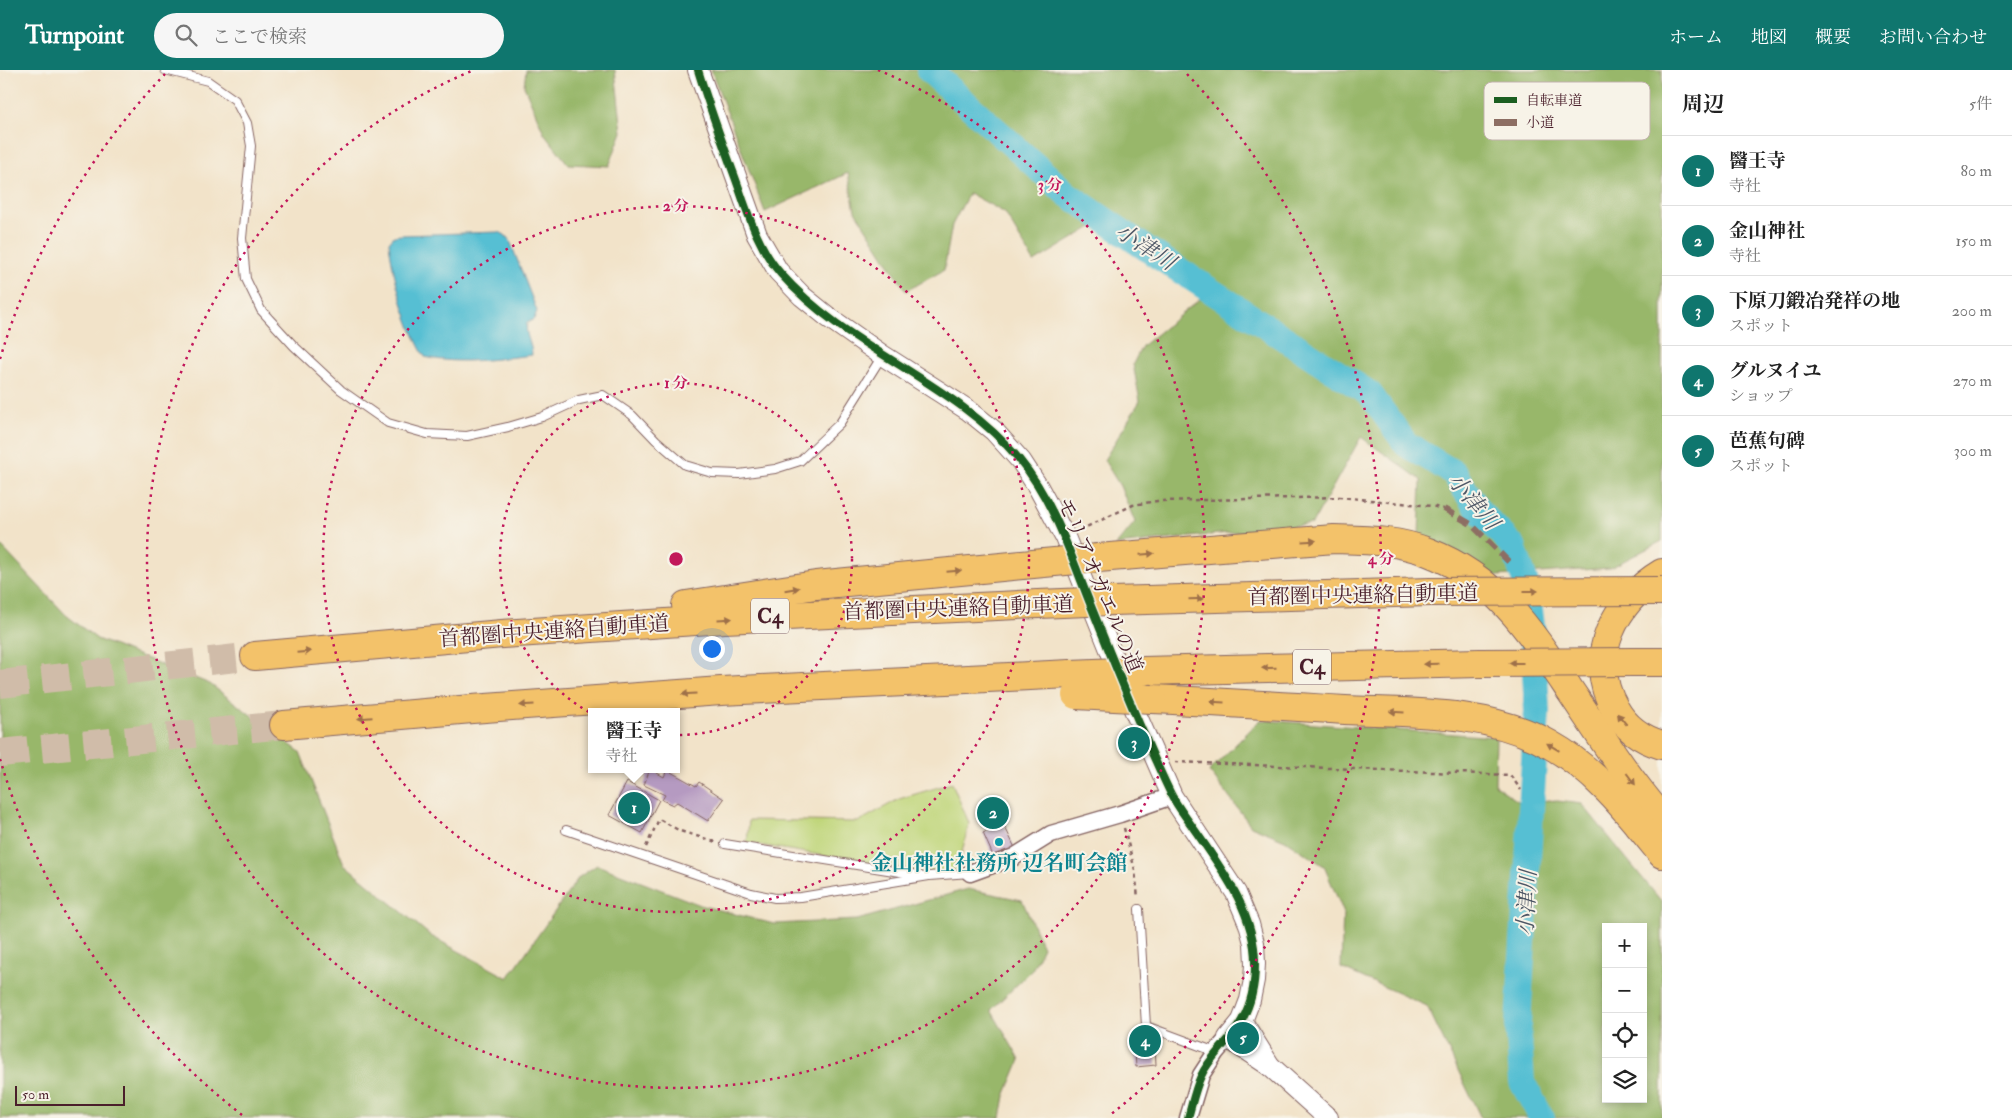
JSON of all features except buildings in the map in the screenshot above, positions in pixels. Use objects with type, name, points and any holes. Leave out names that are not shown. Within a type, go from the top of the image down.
[{"type":"highway","points":[[502,634],[816,585],[1098,558],[1334,539],[1370,540],[1400,544],[1427,551],[1451,562],[1485,585],[1505,602],[1542,646],[1622,768],[1662,818]]},
{"type":"highway","points":[[1662,573],[1652,578],[1629,599],[1617,615],[1603,652],[1603,678],[1609,699],[1620,718],[1634,732],[1650,742],[1662,745]]},
{"type":"highway","name":"首都圏中央連絡自動車道","points":[[255,656],[502,634],[725,619],[1038,604],[1430,592],[1662,592]]},
{"type":"highway","name":"C4","points":[[284,725],[721,691],[1073,684],[1143,671],[1480,663],[1662,662]]},
{"type":"highway","points":[[1073,684],[1152,699],[1424,714],[1480,720],[1504,725],[1549,744],[1593,774],[1662,854]]},
{"type":"street","name":"モリアオガエルの道","points":[[698,70],[756,235],[778,271],[808,301],[882,355],[968,410],[994,431],[1021,461],[1038,487],[1065,537],[1172,796],[1236,893],[1249,924],[1256,964],[1250,1000],[1242,1021],[1222,1045]]},
{"type":"street","points":[[970,873],[1014,857],[1051,834],[1120,814],[1172,796]]},
{"type":"street","points":[[1242,1021],[1270,1066],[1328,1118]]},
{"type":"street","points":[[1188,1118],[1201,1075],[1222,1045],[1270,1066]]},
{"type":"lane","points":[[165,70],[208,81],[235,100],[247,123],[251,146],[242,238],[246,279],[261,310],[294,346],[341,390],[388,423],[427,434],[467,436],[542,417],[579,400],[603,395],[632,415],[656,440],[685,465],[712,473],[739,474],[775,468],[800,461],[840,422],[882,355]]},
{"type":"lane","points":[[566,830],[750,893],[775,898],[801,897],[929,876],[970,873]]},
{"type":"lane","points":[[724,844],[929,876]]},
{"type":"lane","points":[[1139,909],[1146,1026],[1222,1045]]},
{"type":"path","points":[[1065,537],[1133,505],[1157,501],[1340,497],[1444,509]]},
{"type":"path","points":[[1156,761],[1510,775],[1521,790]]},
{"type":"path","points":[[1120,814],[1135,870],[1139,909]]},
{"type":"path","points":[[642,856],[659,819],[680,831],[703,838]]},
{"type":"green space","points":[[526,70],[615,70],[622,132],[609,166],[568,164],[544,133],[524,86]]},
{"type":"green space","points":[[711,70],[1662,70],[1662,541],[1610,568],[1497,576],[1419,535],[1421,480],[1361,437],[1312,524],[1116,545],[1135,522],[1120,486],[1104,460],[1140,401],[1133,364],[1142,346],[1216,286],[1092,227],[1034,262],[1005,213],[969,193],[952,225],[944,270],[906,291],[855,211],[848,173],[765,212]]},
{"type":"green space","points":[[0,545],[66,615],[97,639],[210,684],[300,752],[344,864],[431,936],[508,978],[579,877],[597,865],[703,906],[774,924],[857,920],[968,889],[1022,900],[1043,947],[1032,970],[991,1010],[1020,1060],[1005,1096],[1001,1118],[0,1118]]},
{"type":"green space","points":[[1260,720],[1496,737],[1495,785],[1522,804],[1549,800],[1582,804],[1662,902],[1662,1118],[1481,1118],[1427,1006],[1341,968],[1343,911],[1324,866],[1285,840],[1251,826],[1209,771]]},
{"type":"green space","points":[[952,783],[969,823],[958,869],[928,873],[747,843],[749,820],[858,822],[899,799]]},
{"type":"water","points":[[499,232],[510,241],[537,311],[534,319],[527,323],[526,327],[532,355],[465,361],[425,357],[407,317],[394,270],[389,242],[394,236],[401,235]]},
{"type":"waterway","name":"小津川","points":[[929,70],[1067,194],[1156,255],[1370,394],[1406,444],[1454,473],[1479,511],[1513,546],[1527,587],[1533,634],[1537,711],[1518,1024],[1522,1082],[1542,1118]]},
{"type":"tunnel","points":[[0,684],[255,656]]},
{"type":"tunnel","points":[[0,753],[284,725]]},
{"type":"marked path","points":[[1444,509],[1471,524],[1510,563]]},
{"type":"cycle path","points":[[698,70],[754,228],[765,252],[781,274],[808,301],[837,324],[964,408],[993,432],[1019,459],[1031,475],[1061,530],[1129,700],[1170,792],[1226,876],[1244,910],[1254,946],[1255,972],[1250,1000],[1238,1027],[1205,1068],[1195,1091],[1188,1118]]},
{"type":"place","name":"下原刀鍛冶発祥の地","points":[[1134,743]]},
{"type":"place","name":"醫王寺","points":[[634,808]]},
{"type":"place","name":"金山神社","points":[[993,813]]},
{"type":"place","name":"金山神社社務所 辺名町会館","points":[[999,842]]},
{"type":"place","name":"芭蕉句碑","points":[[1243,1038]]},
{"type":"place","name":"グルヌイユ","points":[[1145,1041]]}]
